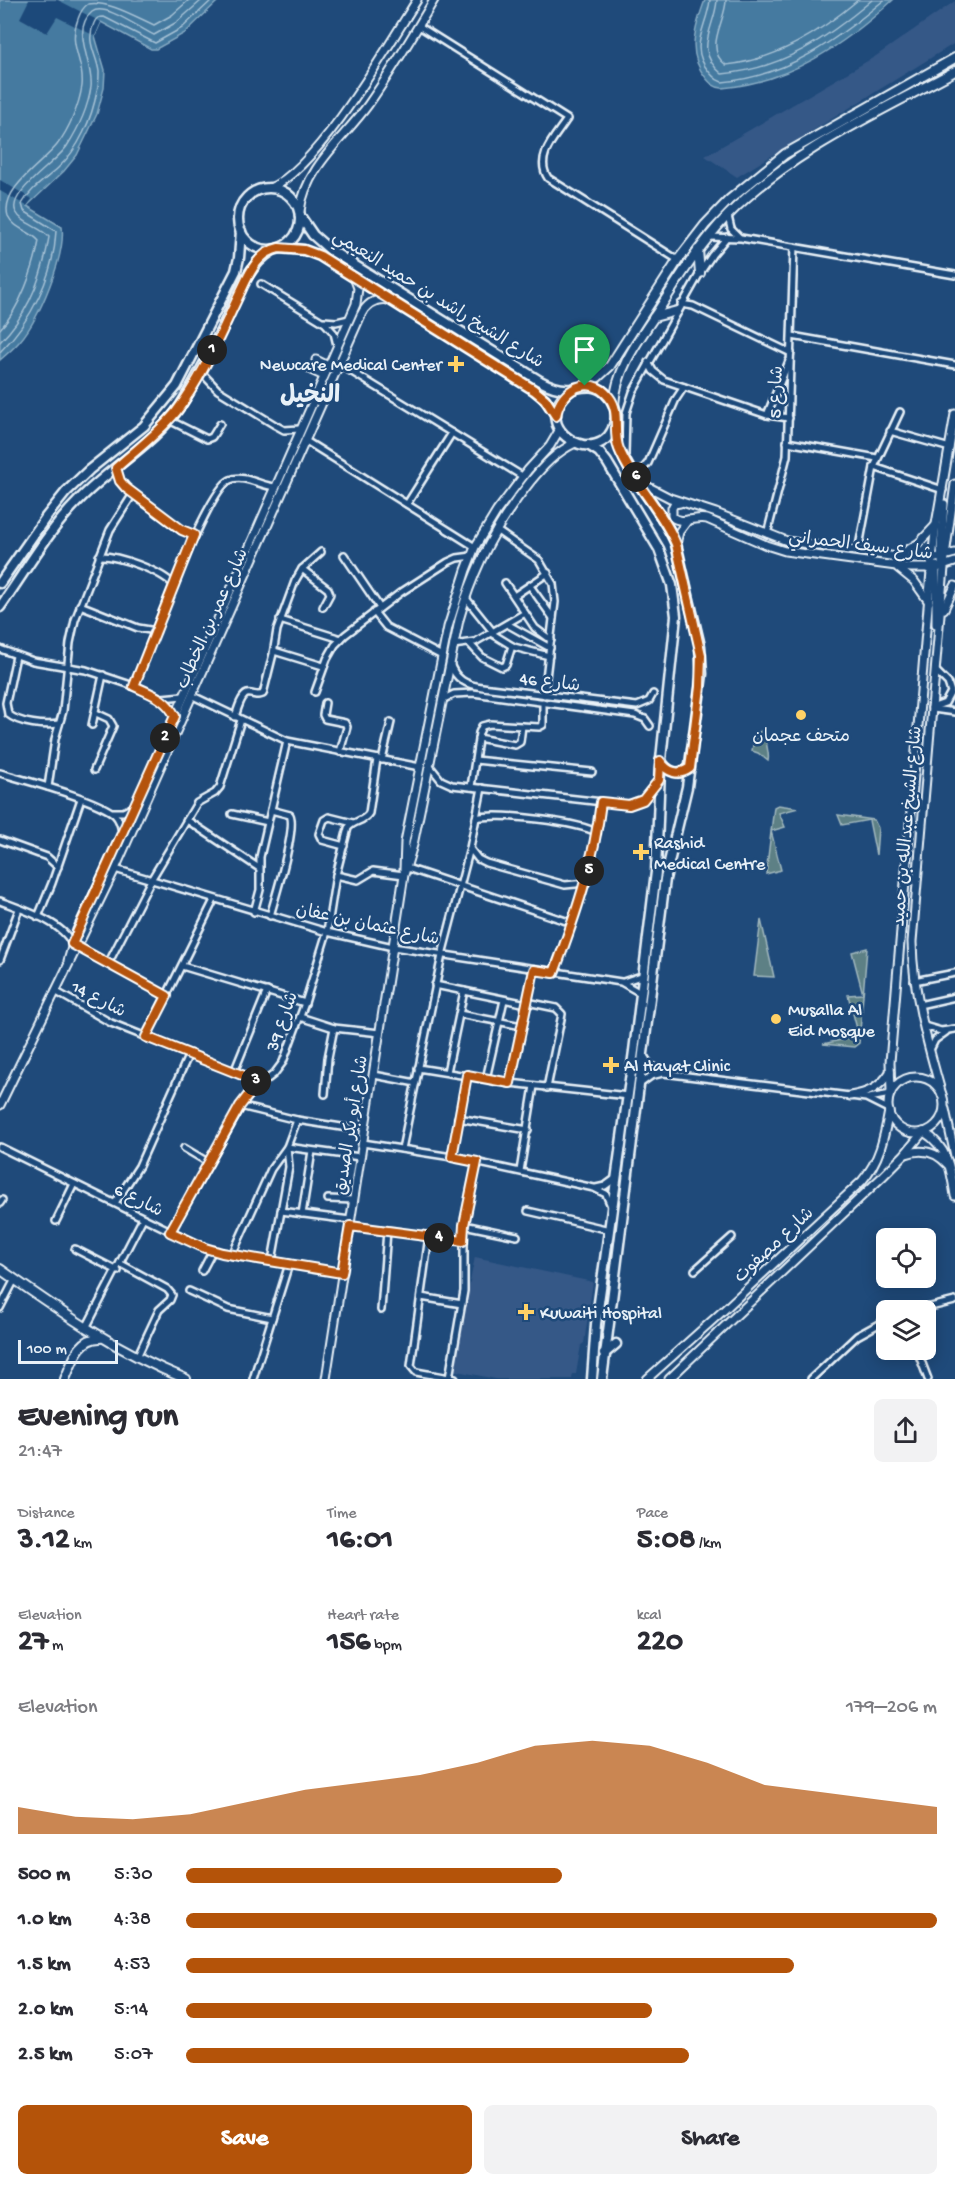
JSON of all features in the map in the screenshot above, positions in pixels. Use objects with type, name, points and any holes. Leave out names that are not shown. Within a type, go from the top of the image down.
[{"type":"main road","points":[[585,386],[605,372],[615,360],[678,260],[705,225],[729,200],[779,159],[955,58]]},
{"type":"main road","points":[[602,1379],[666,870],[690,768],[700,687],[701,655],[676,544],[669,528],[625,460],[617,443],[614,405],[620,373],[698,250],[728,216],[794,162],[824,142],[955,71]]},
{"type":"main road","points":[[0,583],[66,492],[89,470],[144,426],[177,386],[236,271],[240,252],[239,214],[241,206],[253,193],[270,188],[285,192],[297,204],[300,225],[293,239],[261,258],[251,270],[182,403],[169,420],[68,511],[0,607]]},
{"type":"main road","name":"شارع الشيخ راشد بن حميد النعيمي","points":[[300,214],[313,235],[330,250],[540,381],[555,388],[572,389]]},
{"type":"main road","points":[[241,231],[251,244],[265,249],[276,249]]},
{"type":"main road","name":"شارع الشيخ راشد بن حميد النعيمي","points":[[276,249],[296,248],[312,252],[354,277],[534,390],[545,399],[556,416]]},
{"type":"main road","points":[[698,250],[700,273]]},
{"type":"main road","points":[[654,317],[679,308]]},
{"type":"main road","points":[[592,1379],[657,861],[660,761],[675,625],[672,585],[653,537],[599,452],[588,445],[575,443],[564,435],[556,416],[560,400],[572,389],[585,386],[592,386],[606,393],[614,405]]},
{"type":"main road","points":[[588,445],[602,441],[615,424]]},
{"type":"main road","points":[[660,761],[672,772],[682,772],[690,768]]},
{"type":"main road","points":[[0,1269],[101,1338],[137,1358],[186,1379]]},
{"type":"main road","points":[[65,1379],[83,1343],[92,1338],[101,1338]]},
{"type":"main road","points":[[604,1354],[616,1344]]},
{"type":"main road","points":[[585,1379],[594,1355]]},
{"type":"street","points":[[270,188],[292,174],[344,111],[370,75],[417,0]]},
{"type":"street","points":[[300,214],[304,191],[313,173],[356,120],[434,0]]},
{"type":"street","points":[[419,26],[567,119],[544,155],[543,167],[548,178],[678,260]]},
{"type":"street","points":[[344,111],[356,120]]},
{"type":"street","points":[[728,216],[731,229],[741,238]]},
{"type":"street","points":[[709,237],[741,238],[955,275]]},
{"type":"street","points":[[625,460],[626,413],[633,392],[700,273],[727,237]]},
{"type":"street","name":"شارع 5","points":[[767,534],[785,469],[788,442],[794,247]]},
{"type":"street","name":"شارع عمر بن الخطاب","points":[[74,946],[77,930],[115,869],[183,696],[349,319],[358,296],[354,277]]},
{"type":"street","points":[[261,284],[322,320],[332,329],[337,346]]},
{"type":"street","name":"شارع عمر بن الخطاب","points":[[0,1105],[68,964],[122,832],[193,696],[339,364],[367,306],[376,300],[391,301]]},
{"type":"street","points":[[679,308],[693,306],[791,354],[766,415]]},
{"type":"street","points":[[322,320],[336,322],[349,319]]},
{"type":"street","points":[[792,336],[955,365]]},
{"type":"street","points":[[316,360],[328,366]]},
{"type":"street","points":[[648,362],[660,377],[684,387],[766,415],[789,418]]},
{"type":"street","points":[[339,364],[522,476]]},
{"type":"street","points":[[311,370],[324,376]]},
{"type":"street","points":[[200,371],[218,390],[275,425],[284,430],[300,429]]},
{"type":"street","points":[[633,473],[642,470],[648,463],[676,399],[684,387]]},
{"type":"street","points":[[315,396],[321,395],[324,400]]},
{"type":"street","points":[[858,552],[874,467],[900,412]]},
{"type":"street","points":[[943,557],[943,487],[955,414]]},
{"type":"street","points":[[169,420],[207,439],[212,437],[219,424]]},
{"type":"street","name":"شارع أبو بكر الصديق","points":[[406,871],[405,842],[442,656],[456,598],[475,547],[497,511],[522,476],[550,446],[560,429]]},
{"type":"street","points":[[890,431],[950,448]]},
{"type":"street","points":[[407,504],[452,433]]},
{"type":"street","points":[[306,441],[475,547]]},
{"type":"street","points":[[788,442],[877,458]]},
{"type":"street","name":"شارع أبو بكر الصديق","points":[[326,1379],[406,871],[465,597],[481,557],[517,499],[542,468],[560,451],[575,443]]},
{"type":"street","points":[[874,467],[943,487]]},
{"type":"street","points":[[116,468],[120,481],[133,494],[182,530],[194,535]]},
{"type":"street","points":[[281,472],[290,476]]},
{"type":"street","points":[[134,686],[194,535],[219,489],[227,481],[243,478],[275,487]]},
{"type":"street","name":"شارع سيف الحمراني","points":[[639,482],[683,503],[796,543],[897,557],[932,559],[955,553]]},
{"type":"street","points":[[943,557],[955,484]]},
{"type":"street","name":"شارع الشيخ عبدالله بن حميد","points":[[891,1093],[890,1072],[934,569],[932,559],[943,487]]},
{"type":"street","points":[[48,787],[63,711],[72,632],[80,605],[110,530],[133,494]]},
{"type":"street","points":[[683,503],[674,504],[672,517],[680,521],[690,519]]},
{"type":"street","points":[[676,544],[681,527],[690,519]]},
{"type":"street","name":"شارع سيف الحمراني","points":[[690,519],[708,519],[785,551],[896,567],[934,569],[955,562]]},
{"type":"street","points":[[950,519],[955,528]]},
{"type":"street","points":[[897,557],[920,543],[936,524]]},
{"type":"street","points":[[496,530],[532,554],[548,573],[555,593],[544,695]]},
{"type":"street","points":[[108,964],[151,880],[197,802],[212,795],[220,787],[245,695],[259,696],[262,694],[274,651],[277,630],[295,581],[302,569],[321,552]]},
{"type":"street","points":[[344,555],[380,608]]},
{"type":"street","points":[[99,556],[113,557],[128,562],[164,576],[174,585]]},
{"type":"street","points":[[315,692],[323,666],[341,639],[374,612],[448,562],[472,556]]},
{"type":"street","name":"شارع الشيخ عبدالله بن حميد","points":[[942,1095],[914,981],[912,930],[941,617],[945,566],[943,557]]},
{"type":"street","points":[[896,567],[914,581],[930,604]]},
{"type":"street","points":[[302,569],[328,589],[330,594],[323,608]]},
{"type":"street","points":[[934,569],[938,637]]},
{"type":"street","points":[[514,596],[548,573]]},
{"type":"street","points":[[505,583],[539,632],[551,640]]},
{"type":"street","points":[[530,586],[554,618]]},
{"type":"street","points":[[941,617],[955,586]]},
{"type":"street","points":[[465,597],[492,633],[512,646],[549,656]]},
{"type":"street","points":[[80,605],[138,628],[156,631]]},
{"type":"street","points":[[374,612],[386,627],[442,656]]},
{"type":"street","points":[[453,645],[470,644],[525,613]]},
{"type":"street","points":[[280,620],[341,639]]},
{"type":"street","points":[[507,624],[550,648]]},
{"type":"street","points":[[470,644],[482,657],[502,667],[506,664],[512,646]]},
{"type":"street","points":[[0,649],[33,661],[67,666],[134,686],[160,698],[175,716]]},
{"type":"street","points":[[274,651],[323,666]]},
{"type":"street","points":[[16,656],[6,703],[8,714],[15,719],[42,724],[59,724]]},
{"type":"street","name":"شارع 46","points":[[450,663],[454,673],[463,681],[482,687],[621,705],[641,705],[649,701],[653,694]]},
{"type":"street","points":[[931,708],[945,703],[951,692],[948,683],[935,670]]},
{"type":"street","points":[[92,724],[103,675]]},
{"type":"street","points":[[481,694],[478,691],[482,687]]},
{"type":"street","name":"شارع 46","points":[[442,700],[460,693],[481,694],[639,716],[645,719],[650,726]]},
{"type":"street","points":[[160,698],[183,696]]},
{"type":"street","points":[[193,696],[287,741],[420,767]]},
{"type":"street","points":[[471,787],[480,729],[486,724],[541,726],[543,702]]},
{"type":"street","points":[[325,703],[323,715],[325,719],[345,723],[347,727],[340,752]]},
{"type":"street","points":[[620,713],[624,709],[621,705]]},
{"type":"street","points":[[931,708],[955,712]]},
{"type":"street","points":[[94,770],[113,726],[110,719],[96,713]]},
{"type":"street","points":[[920,720],[930,721]]},
{"type":"street","name":"شارع 39","points":[[170,1232],[240,1106],[250,1093],[279,1069],[305,1003],[327,932],[336,875],[348,828],[353,823],[364,820],[369,813],[390,722]]},
{"type":"street","points":[[478,738],[515,745],[520,741],[522,726]]},
{"type":"street","points":[[254,912],[260,890],[260,857],[287,741]]},
{"type":"street","points":[[475,760],[592,772]]},
{"type":"street","points":[[429,764],[436,775],[446,783],[629,805],[647,796],[659,780]]},
{"type":"street","points":[[0,773],[48,787],[111,812],[123,812],[134,807]]},
{"type":"street","points":[[416,786],[424,788]]},
{"type":"street","points":[[402,1149],[441,955],[470,848],[482,788]]},
{"type":"street","points":[[38,917],[81,799]]},
{"type":"street","points":[[554,973],[586,883],[601,802]]},
{"type":"street","points":[[270,916],[288,847],[292,822],[290,815],[271,810]]},
{"type":"street","points":[[111,812],[119,821],[122,832]]},
{"type":"street","points":[[232,814],[268,822]]},
{"type":"street","points":[[476,818],[493,815],[581,826],[597,833]]},
{"type":"street","points":[[344,846],[322,840],[320,834],[323,821],[329,817],[353,823]]},
{"type":"street","points":[[186,820],[259,868]]},
{"type":"street","points":[[0,840],[48,857],[58,867]]},
{"type":"street","points":[[470,848],[478,860],[486,863],[565,885],[586,883]]},
{"type":"street","name":"شارع عثمان بن عفان","points":[[115,869],[327,932],[393,947],[621,982],[642,994]]},
{"type":"street","points":[[907,870],[913,873],[918,872]]},
{"type":"street","points":[[336,875],[358,880],[373,871],[406,871],[460,885],[572,924]]},
{"type":"street","points":[[146,1037],[214,900]]},
{"type":"street","points":[[0,901],[62,930],[74,946],[167,996]]},
{"type":"street","points":[[0,960],[18,909]]},
{"type":"street","points":[[62,930],[77,930]]},
{"type":"street","points":[[182,966],[305,1003]]},
{"type":"street","points":[[510,1083],[534,970]]},
{"type":"street","points":[[914,981],[955,973]]},
{"type":"street","name":"شارع عثمان بن عفان","points":[[621,982],[644,975]]},
{"type":"street","points":[[435,985],[504,1000],[556,1008],[562,1014],[547,1088]]},
{"type":"street","name":"شارع 14","points":[[55,991],[104,1020],[262,1083]]},
{"type":"street","points":[[234,1072],[267,992]]},
{"type":"street","points":[[447,1072],[464,992]]},
{"type":"street","points":[[919,1005],[955,997]]},
{"type":"street","points":[[486,1079],[504,1000]]},
{"type":"street","points":[[459,1014],[522,1026]]},
{"type":"street","points":[[300,1017],[334,1028],[380,1033]]},
{"type":"street","points":[[924,1026],[935,1030],[953,1031]]},
{"type":"street","points":[[324,1094],[334,1028]]},
{"type":"street","points":[[930,1050],[935,1040],[953,1031]]},
{"type":"street","points":[[115,1203],[139,1166],[189,1054]]},
{"type":"street","points":[[644,1056],[654,1068],[663,1073]]},
{"type":"street","points":[[418,1068],[547,1088],[628,1096]]},
{"type":"street","points":[[850,1096],[864,1094],[876,1088],[890,1072]]},
{"type":"street","points":[[640,1084],[651,1076],[663,1073],[866,1098],[891,1093]]},
{"type":"street","points":[[374,1075],[416,1083]]},
{"type":"street","points":[[452,1157],[467,1075]]},
{"type":"street","points":[[944,1104],[939,1122],[923,1132],[908,1132],[901,1129],[891,1118],[888,1110],[891,1093],[902,1081],[918,1078],[932,1083],[942,1095],[944,1104],[955,1156]]},
{"type":"street","points":[[520,1171],[534,1086]]},
{"type":"street","points":[[866,1098],[888,1110]]},
{"type":"street","points":[[240,1106],[297,1120],[354,1129]]},
{"type":"street","name":"شارع مصفوت","points":[[647,1379],[724,1310],[871,1170],[882,1148],[888,1110]]},
{"type":"street","points":[[458,1118],[528,1130]]},
{"type":"street","points":[[232,1255],[271,1169],[287,1147],[297,1120]]},
{"type":"street","points":[[923,1132],[941,1147],[951,1168],[955,1196]]},
{"type":"street","name":"شارع مصفوت","points":[[669,1379],[904,1155],[923,1132]]},
{"type":"street","points":[[363,1143],[452,1157],[594,1188],[606,1194],[612,1211]]},
{"type":"street","name":"شارع 6","points":[[0,1146],[170,1232],[213,1250],[342,1273]]},
{"type":"street","points":[[287,1147],[360,1157]]},
{"type":"street","points":[[272,1261],[289,1162],[287,1147]]},
{"type":"street","points":[[184,1148],[209,1162]]},
{"type":"street","points":[[302,1214],[312,1151]]},
{"type":"street","points":[[904,1155],[926,1152],[940,1157],[951,1168]]},
{"type":"street","points":[[429,1236],[411,1368],[419,1373],[452,1378],[465,1279],[464,1225],[477,1162]]},
{"type":"street","points":[[594,1188],[605,1186],[618,1176]]},
{"type":"street","points":[[56,1221],[74,1184]]},
{"type":"street","points":[[328,1199],[354,1200]]},
{"type":"street","points":[[281,1211],[350,1222],[387,1231],[463,1241]]},
{"type":"street","points":[[528,1211],[610,1230]]},
{"type":"street","points":[[86,1328],[143,1218]]},
{"type":"street","points":[[464,1225],[517,1236]]},
{"type":"street","points":[[381,1310],[387,1231]]},
{"type":"street","points":[[694,1270],[732,1236]]},
{"type":"street","points":[[75,1249],[117,1271]]},
{"type":"street","points":[[202,1271],[213,1250]]},
{"type":"street","points":[[121,1264],[167,1289],[172,1295],[159,1310],[137,1358]]},
{"type":"street","points":[[253,1379],[289,1264]]},
{"type":"street","points":[[0,1308],[15,1279]]},
{"type":"street","points":[[189,1291],[228,1309],[272,1318]]},
{"type":"street","points":[[421,1297],[462,1304]]},
{"type":"street","points":[[936,1306],[955,1301]]},
{"type":"street","points":[[722,1329],[717,1328],[717,1324],[724,1310]]},
{"type":"street","points":[[811,1379],[857,1336],[876,1326]]},
{"type":"street","points":[[921,1360],[928,1379]]},
{"type":"street","points":[[603,1368],[608,1379]]},
{"type":"shaded area","points":[[955,1],[955,43],[737,177],[705,156],[876,56]]},
{"type":"shaded area","name":"Kuwaiti Hospital","points":[[475,1257],[593,1282],[584,1343],[581,1345],[576,1374],[573,1374],[572,1379],[496,1379],[452,1370]]},
{"type":"green space","points":[[761,731],[766,736],[768,761],[752,751],[756,743],[756,734]]},
{"type":"green space","points":[[778,805],[798,808],[779,813],[785,827],[771,831],[774,807]]},
{"type":"green space","points":[[838,815],[874,820],[878,828],[876,855],[869,820],[842,825]]},
{"type":"green space","points":[[771,831],[781,870],[766,874]]},
{"type":"green space","points":[[761,920],[774,977],[754,976]]},
{"type":"green space","points":[[867,948],[859,1043],[854,1047],[823,1044],[859,1036],[848,995],[863,994],[852,952]]},
{"type":"water","points":[[0,0],[219,0],[185,33],[156,49],[151,49],[101,22],[95,36],[105,70],[104,88],[97,114],[77,155],[64,171],[27,206],[62,227],[60,254],[50,286],[35,318],[18,344],[0,360]]},
{"type":"water","points":[[705,0],[893,0],[855,32],[815,59],[771,78],[722,88],[711,84],[708,80],[700,69],[694,50],[698,20]]},
{"type":"pier","points":[[29,0],[58,0],[101,22],[95,36],[57,17],[47,33],[20,18]]},
{"type":"pier","points":[[0,180],[32,199],[27,206],[0,191]]},
{"type":"place","name":"Newcare Medical Center","points":[[456,364]]},
{"type":"place","name":"متحف عجمان","points":[[801,715]]},
{"type":"place","name":"Rashid Medical Centre","points":[[641,852]]},
{"type":"place","name":"Musalla Al Eid Mosque","points":[[776,1019]]},
{"type":"place","name":"Al Hayat Clinic","points":[[611,1065]]},
{"type":"place","name":"Kuwaiti Hospital","points":[[526,1312]]},
{"type":"district","name":"النخيل","points":[[310,394]]},
{"type":"route","points":[[273,249],[304,250],[320,256],[540,394],[556,416],[560,400],[572,389],[585,386],[599,389],[611,399],[616,412],[615,430],[619,449],[669,528],[681,559],[701,655],[702,674],[695,734],[690,768],[682,772],[672,772],[660,761],[659,780],[643,800],[629,805],[601,802],[586,883],[554,973],[534,970],[510,1083],[467,1075],[452,1157],[477,1162],[464,1225],[463,1241],[350,1226],[342,1273],[222,1253],[170,1232],[240,1106],[262,1083],[146,1037],[167,996],[72,944],[175,716],[160,698],[134,686],[194,535],[182,530],[126,488],[118,477],[116,468],[153,436],[177,411],[219,335],[251,270],[273,249]]}]
